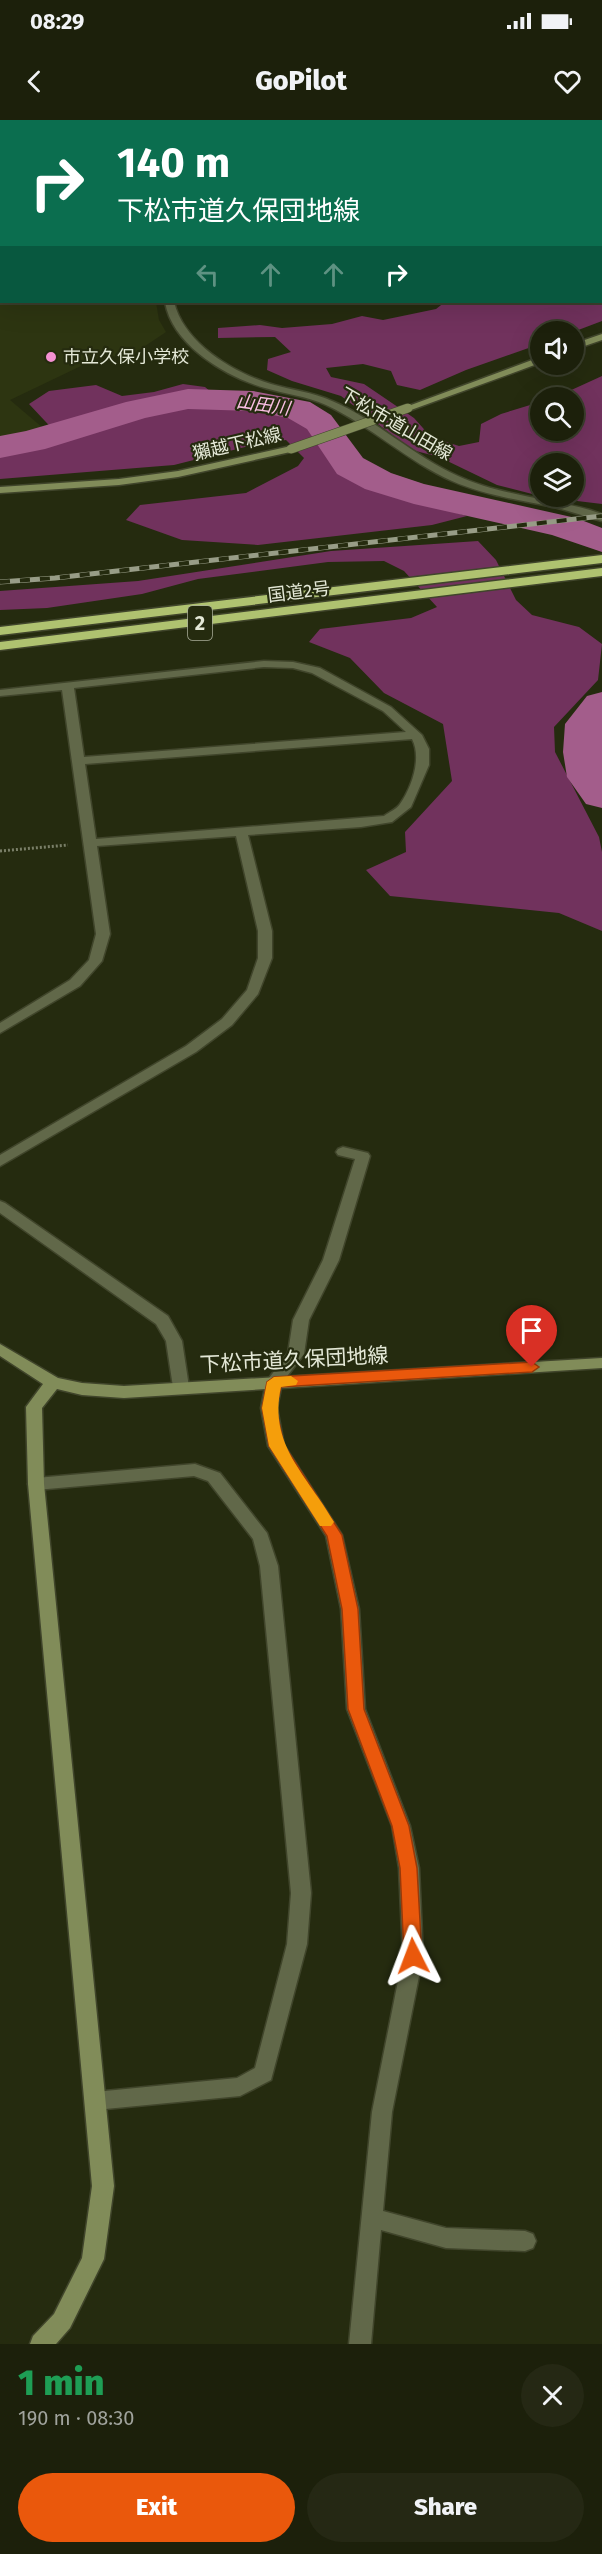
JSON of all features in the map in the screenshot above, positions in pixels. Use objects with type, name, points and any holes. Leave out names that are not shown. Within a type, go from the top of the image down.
[{"type":"highway","name":"国道2号","points":[[0,631],[602,559]]},
{"type":"highway","name":"国道2号","points":[[0,646],[602,573]]},
{"type":"street","name":"下松市道山田線","points":[[170,303],[173,319],[181,331],[232,369],[256,382],[313,397],[337,407],[398,448],[471,485],[516,498],[583,511],[602,518]]},
{"type":"street","points":[[584,343],[602,337]]},
{"type":"street","name":"獺越下松線","points":[[0,490],[119,482],[178,474],[291,448],[530,364]]},
{"type":"street","points":[[0,693],[68,688],[264,664],[293,664],[316,670],[387,709],[416,735],[423,749],[423,765],[405,807],[388,819],[361,823],[91,843]]},
{"type":"street","points":[[0,1029],[75,983],[95,961],[103,934],[68,688]]},
{"type":"street","points":[[79,761],[416,735]]},
{"type":"street","points":[[0,1161],[191,1048],[227,1022],[253,992],[265,958],[265,931],[242,832]]},
{"type":"street","points":[[343,1152],[363,1156],[331,1260],[301,1320],[296,1354],[274,1382],[269,1408],[276,1446],[334,1535],[350,1609],[356,1709],[401,1826],[409,1868],[413,1956],[382,2112],[360,2344]]},
{"type":"street","points":[[0,1206],[162,1320],[174,1341],[181,1388]]},
{"type":"street","name":"下松市道久保団地線","points":[[0,1348],[53,1383],[82,1389],[124,1392],[602,1363]]},
{"type":"street","points":[[41,2344],[62,2321],[93,2259],[103,2186],[36,1484],[34,1407],[53,1383]]},
{"type":"street","points":[[36,1484],[195,1470],[214,1477],[261,1537],[269,1566],[302,1893],[297,1944],[264,2074],[240,2087],[95,2101]]},
{"type":"street","points":[[373,2218],[446,2238],[525,2241]]},
{"type":"path","points":[[0,850],[91,843]]},
{"type":"shaded area","name":"市立久保小学校","points":[[0,303],[156,303],[159,320],[166,332],[127,358],[104,355],[10,400],[43,428],[0,440]]},
{"type":"shaded area","points":[[444,303],[602,303],[602,321],[584,328],[584,321],[530,321],[530,348],[466,370],[420,390],[397,385],[391,371],[363,364],[326,368],[331,377],[364,384],[414,418],[431,437],[459,446],[479,442],[481,424],[501,414],[530,405],[530,441],[584,441],[584,387],[578,387],[602,376],[602,504],[584,502],[584,453],[530,453],[530,493],[497,485],[439,457],[412,450],[341,396],[292,381],[267,370],[268,359],[291,352],[275,337],[218,338],[218,328],[260,325],[282,328],[332,324],[362,316],[383,320],[436,309]]},
{"type":"shaded area","points":[[183,384],[205,387],[223,402],[294,417],[315,430],[335,463],[356,483],[467,516],[432,525],[258,545],[182,540],[126,520],[140,505],[246,493],[298,466],[304,458],[286,440],[257,444],[174,465],[0,479],[0,449],[60,437],[29,404],[49,391],[96,385],[122,396],[154,392]]},
{"type":"shaded area","points":[[478,541],[496,560],[516,600],[532,615],[579,627],[602,644],[598,680],[554,727],[555,752],[599,837],[602,852],[602,931],[559,913],[390,896],[366,870],[406,852],[405,832],[452,781],[443,724],[384,693],[350,658],[309,642],[320,629],[411,618],[437,607],[404,571],[384,561],[328,562],[198,579],[142,594],[47,608],[0,610],[0,591],[138,581],[331,551]]},
{"type":"waterway","name":"山田川","points":[[0,447],[32,441],[138,409],[188,399],[253,401],[298,409],[319,422],[350,466],[378,481],[414,493],[563,526],[602,541]]},
{"type":"waterway","name":"山田川","points":[[602,705],[586,724],[584,752],[589,777],[602,795]]},
{"type":"railway","points":[[0,582],[55,578],[602,516]]},
{"type":"slow traffic","points":[[291,1381],[274,1382],[269,1408],[276,1446],[326,1522]]},
{"type":"place","name":"市立久保小学校","points":[[51,357]]},
{"type":"route","points":[[413,1956],[409,1868],[401,1826],[356,1709],[350,1609],[334,1535],[276,1446],[269,1408],[274,1382],[532,1367]]}]
